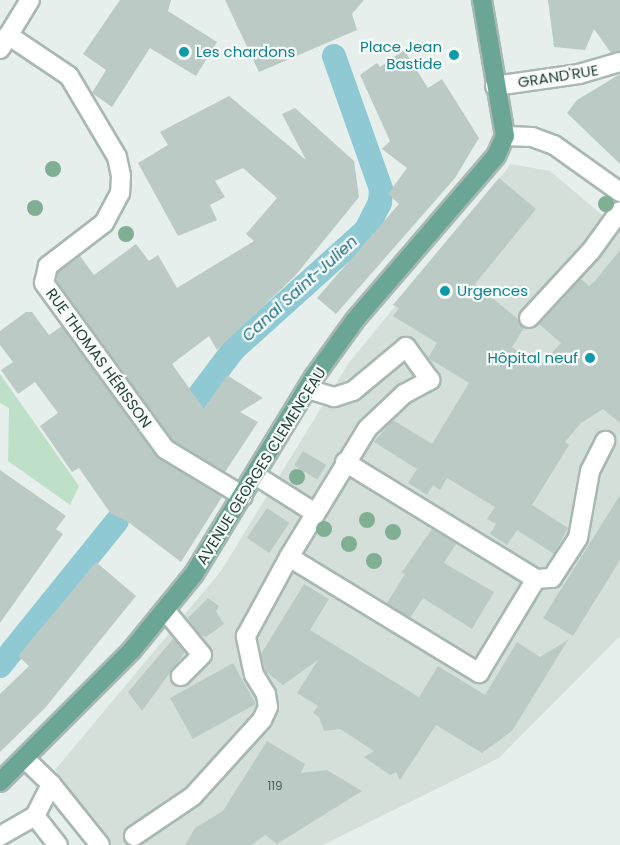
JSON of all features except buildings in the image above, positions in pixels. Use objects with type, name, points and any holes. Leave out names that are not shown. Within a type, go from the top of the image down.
[{"type":"main road","points":[[482,0],[505,136]]},
{"type":"main road","name":"AVENUE GEORGES CLEMENCEAU","points":[[0,782],[123,658],[194,574],[307,389],[355,320],[496,156],[505,136]]},
{"type":"street","points":[[8,35],[21,0]]},
{"type":"street","points":[[8,35],[30,0]]},
{"type":"street","name":"RUE THOMAS HÉRISSON","points":[[8,35],[69,76],[117,157],[121,176],[120,193],[104,223],[48,266],[44,283],[165,449],[243,496]]},
{"type":"street","name":"GRAND'RUE","points":[[495,86],[619,66]]},
{"type":"street","points":[[505,136],[532,137],[554,145],[620,192]]},
{"type":"street","points":[[529,318],[591,251],[620,211]]},
{"type":"street","points":[[134,836],[194,796],[262,720],[268,707],[267,694],[254,675],[246,636],[345,462],[388,407],[430,380],[406,347],[343,395],[325,396],[307,389]]},
{"type":"street","points":[[345,462],[536,579],[552,578],[578,537],[590,471],[604,441]]},
{"type":"street","points":[[255,475],[315,513]]},
{"type":"street","points":[[289,557],[479,673],[536,579]]},
{"type":"street","points":[[165,610],[202,655],[182,676]]},
{"type":"street","points":[[24,758],[51,784],[100,845]]},
{"type":"street","points":[[0,836],[35,816],[51,784]]},
{"type":"street","points":[[35,816],[58,845]]},
{"type":"shaded area","points":[[511,164],[550,171],[620,230],[620,636],[499,758],[323,845],[112,845],[55,770],[221,571],[348,364]]},
{"type":"green space","points":[[0,374],[79,486],[70,505],[8,461],[9,408],[0,403]]},
{"type":"waterway","name":"Canal Saint-Julien","points":[[188,410],[234,349],[366,230],[380,203],[381,189],[334,56]]},
{"type":"waterway","name":"Canal Saint-Julien","points":[[0,666],[117,521]]},
{"type":"place","name":"Les chardons","points":[[184,52]]},
{"type":"place","name":"Place Jean Bastide","points":[[454,55]]},
{"type":"place","name":"Urgences","points":[[445,291]]},
{"type":"place","name":"Hôpital neuf","points":[[590,358]]}]
